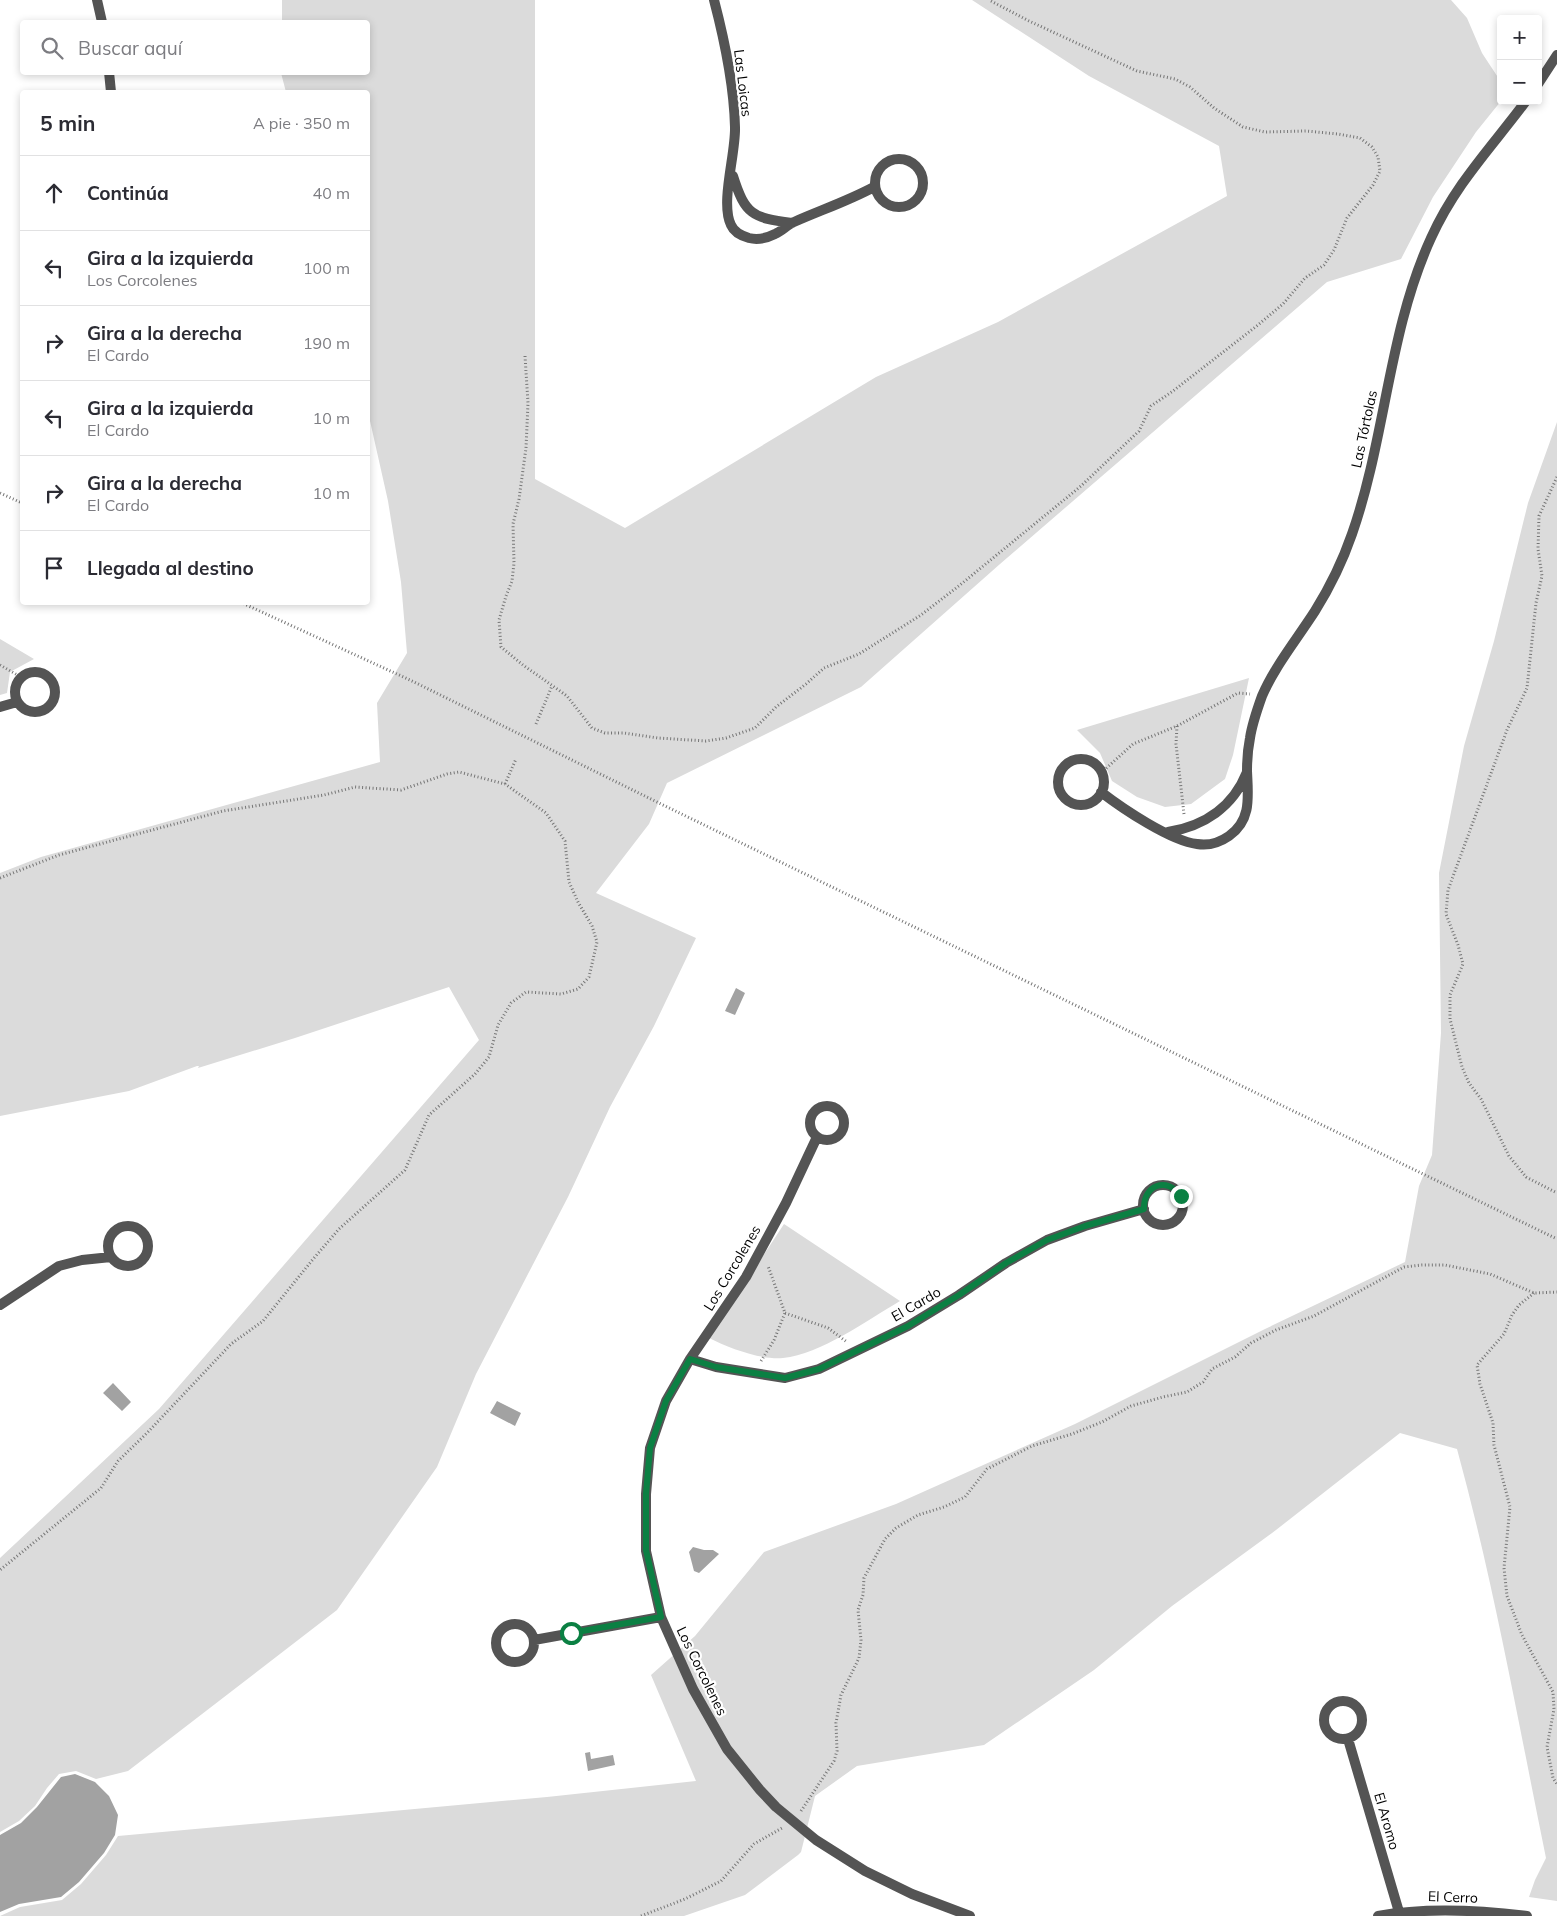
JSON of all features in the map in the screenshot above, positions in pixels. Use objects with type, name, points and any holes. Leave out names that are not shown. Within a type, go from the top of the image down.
[{"type":"street","points":[[97,0],[102,20]]},
{"type":"street","name":"Las Loicas","points":[[714,0],[732,84],[735,129],[727,207],[731,225],[736,232],[748,238],[758,239],[775,234],[792,223],[855,197],[874,187]]},
{"type":"street","points":[[1542,78],[1557,56]]},
{"type":"street","points":[[109,75],[110,90]]},
{"type":"street","name":"Las Tórtolas","points":[[1101,792],[1141,820],[1197,844],[1214,844],[1230,836],[1240,825],[1247,811],[1249,797],[1247,771],[1250,737],[1255,716],[1271,678],[1328,588],[1351,536],[1369,476],[1400,326],[1411,290],[1431,238],[1462,182],[1523,105]]},
{"type":"street","points":[[895,159],[912,162],[919,168],[924,180],[919,197],[907,206],[895,208],[887,205],[874,187],[876,174],[881,166],[895,159]]},
{"type":"street","name":"Las Loicas","points":[[732,171],[740,198],[755,215],[770,220],[792,223]]},
{"type":"street","points":[[31,672],[42,673],[48,676],[54,684],[55,696],[50,706],[38,712],[30,712],[22,708],[17,702],[14,694],[15,686],[21,677],[31,672]]},
{"type":"street","points":[[0,707],[17,702]]},
{"type":"street","points":[[1076,760],[1091,762],[1102,773],[1101,792],[1090,803],[1083,805],[1075,804],[1068,802],[1063,796],[1058,782],[1063,768],[1076,760]]},
{"type":"street","name":"Las Tórtolas","points":[[1167,832],[1185,829],[1202,822],[1220,810],[1238,790],[1247,771]]},
{"type":"street","name":"Los Corcolenes","points":[[817,1137],[786,1203],[746,1277],[690,1359],[666,1401],[650,1448],[646,1494],[646,1550],[661,1617],[693,1689],[727,1749],[760,1790],[793,1822],[816,1840],[864,1871],[912,1894],[970,1916]]},
{"type":"street","name":"El Cardo","points":[[690,1359],[716,1367],[785,1378],[819,1369],[917,1320],[959,1295],[1006,1263],[1047,1240],[1085,1226],[1144,1209]]},
{"type":"street","points":[[132,1226],[147,1238],[146,1256],[137,1265],[124,1266],[114,1261],[111,1257],[108,1242],[115,1231],[120,1228],[132,1226]]},
{"type":"street","points":[[0,1305],[59,1266],[82,1260],[111,1257]]},
{"type":"street","points":[[534,1640],[661,1617]]},
{"type":"street","name":"El Aromo","points":[[1348,1739],[1399,1912]]},
{"type":"street","name":"El Cerro","points":[[1378,1916],[1399,1912],[1445,1910],[1527,1916]]},
{"type":"path","points":[[524,356],[528,403],[526,448],[520,499],[513,524],[514,564],[512,581],[499,620],[501,647],[567,696],[592,728],[605,733],[624,733],[665,739],[706,741],[726,738],[755,728],[776,707],[824,668],[859,654],[921,616],[1081,486],[1139,431],[1151,406],[1283,304],[1305,278],[1324,265],[1334,250],[1347,218],[1373,185],[1380,171],[1378,157],[1372,147],[1360,138],[1306,131],[1265,132],[1243,127],[1214,108],[1190,87],[1175,79],[1137,71],[1029,21],[990,0]]},
{"type":"path","points":[[1557,477],[1539,516],[1538,548],[1542,576],[1536,602],[1527,688],[1507,730],[1448,890],[1446,914],[1463,964],[1450,995],[1450,1019],[1462,1067],[1469,1083],[1481,1099],[1509,1156],[1526,1177],[1557,1193]]},
{"type":"path","points":[[0,493],[20,502]]},
{"type":"path","points":[[247,605],[410,680],[660,804],[1557,1239]]},
{"type":"path","points":[[0,665],[21,677]]},
{"type":"path","points":[[536,724],[552,686]]},
{"type":"path","points":[[1102,773],[1133,744],[1177,726],[1238,693],[1263,694]]},
{"type":"path","points":[[1177,726],[1176,744],[1185,829]]},
{"type":"path","points":[[504,784],[516,760]]},
{"type":"path","points":[[0,878],[60,855],[223,811],[324,795],[355,787],[401,790],[447,774],[459,772],[504,784],[546,814],[565,841],[569,882],[592,926],[596,942],[588,977],[578,989],[561,994],[526,992],[511,1003],[498,1025],[489,1056],[475,1074],[429,1115],[405,1170],[339,1229],[263,1322],[231,1344],[118,1461],[102,1488],[0,1570]]},
{"type":"path","points":[[750,1372],[760,1363],[774,1340],[785,1314],[768,1268],[764,1243]]},
{"type":"path","points":[[641,1916],[685,1899],[721,1881],[754,1844],[793,1822],[834,1761],[837,1751],[836,1723],[841,1695],[860,1658],[861,1640],[858,1610],[863,1595],[864,1578],[885,1539],[896,1528],[918,1516],[965,1497],[987,1469],[1032,1446],[1102,1422],[1131,1406],[1187,1392],[1203,1382],[1212,1369],[1235,1357],[1251,1343],[1276,1330],[1314,1316],[1404,1268],[1422,1265],[1445,1265],[1490,1274],[1534,1293],[1557,1292]]},
{"type":"path","points":[[1534,1293],[1519,1305],[1512,1315],[1504,1334],[1477,1365],[1480,1384],[1493,1423],[1494,1445],[1510,1506],[1504,1568],[1507,1596],[1522,1635],[1552,1692],[1554,1709],[1547,1747],[1553,1778],[1557,1784]]},
{"type":"path","points":[[785,1314],[828,1328],[859,1350]]},
{"type":"shaded area","points":[[282,0],[535,0],[535,479],[625,528],[876,377],[998,322],[1227,196],[1219,146],[1089,76],[972,0],[1451,0],[1467,18],[1482,53],[1497,76],[1498,105],[1476,132],[1433,197],[1401,259],[1327,282],[1000,564],[861,687],[667,783],[649,824],[596,893],[696,938],[654,1026],[610,1107],[568,1197],[476,1374],[437,1467],[337,1610],[128,1771],[96,1779],[76,1771],[59,1774],[35,1806],[19,1821],[0,1832],[0,1558],[159,1409],[479,1040],[449,987],[295,1038],[198,1068],[199,1066],[197,1066],[129,1091],[0,1116],[0,873],[41,857],[380,762],[377,703],[407,653],[401,582],[388,501],[370,421],[370,90],[285,90],[282,75],[370,75],[370,20],[282,20]]},
{"type":"shaded area","points":[[1557,422],[1557,1901],[1529,1897],[1546,1858],[1483,1551],[1457,1449],[1400,1433],[1276,1530],[1172,1606],[1094,1670],[984,1745],[857,1766],[815,1796],[801,1852],[745,1895],[684,1916],[0,1916],[20,1907],[62,1900],[81,1884],[106,1855],[118,1836],[547,1797],[696,1781],[651,1675],[695,1636],[764,1552],[896,1504],[1075,1424],[1265,1329],[1405,1262],[1419,1186],[1432,1155],[1441,1033],[1439,873],[1464,746],[1494,641],[1528,503]]},
{"type":"shaded area","points":[[0,639],[34,659],[10,672],[7,693],[0,695]]},
{"type":"shaded area","points":[[1249,678],[1233,755],[1225,779],[1191,804],[1165,807],[1137,797],[1112,781],[1100,753],[1077,730]]},
{"type":"shaded area","points":[[736,988],[745,993],[735,1015],[725,1011]]},
{"type":"shaded area","points":[[784,1224],[900,1301],[843,1336],[813,1350],[783,1358],[755,1355],[726,1346],[709,1338]]},
{"type":"shaded area","points":[[113,1383],[131,1402],[122,1411],[103,1393]]},
{"type":"shaded area","points":[[497,1401],[521,1413],[515,1426],[490,1413]]},
{"type":"shaded area","points":[[693,1547],[713,1550],[719,1554],[699,1573],[694,1571],[689,1552]]},
{"type":"shaded area","points":[[590,1752],[591,1759],[613,1755],[615,1765],[588,1771],[585,1753]]},
{"type":"shaded area","points":[[75,1774],[95,1782],[109,1796],[118,1815],[115,1835],[104,1853],[79,1882],[61,1897],[19,1904],[0,1912],[0,1835],[21,1823],[37,1807],[61,1777]]},
{"type":"route","points":[[571,1633],[661,1617],[646,1550],[646,1494],[650,1448],[666,1401],[690,1359],[716,1367],[785,1378],[819,1369],[908,1326],[959,1295],[1006,1263],[1047,1240],[1085,1226],[1144,1209],[1146,1195],[1154,1187],[1168,1185],[1177,1190],[1181,1196]]}]
